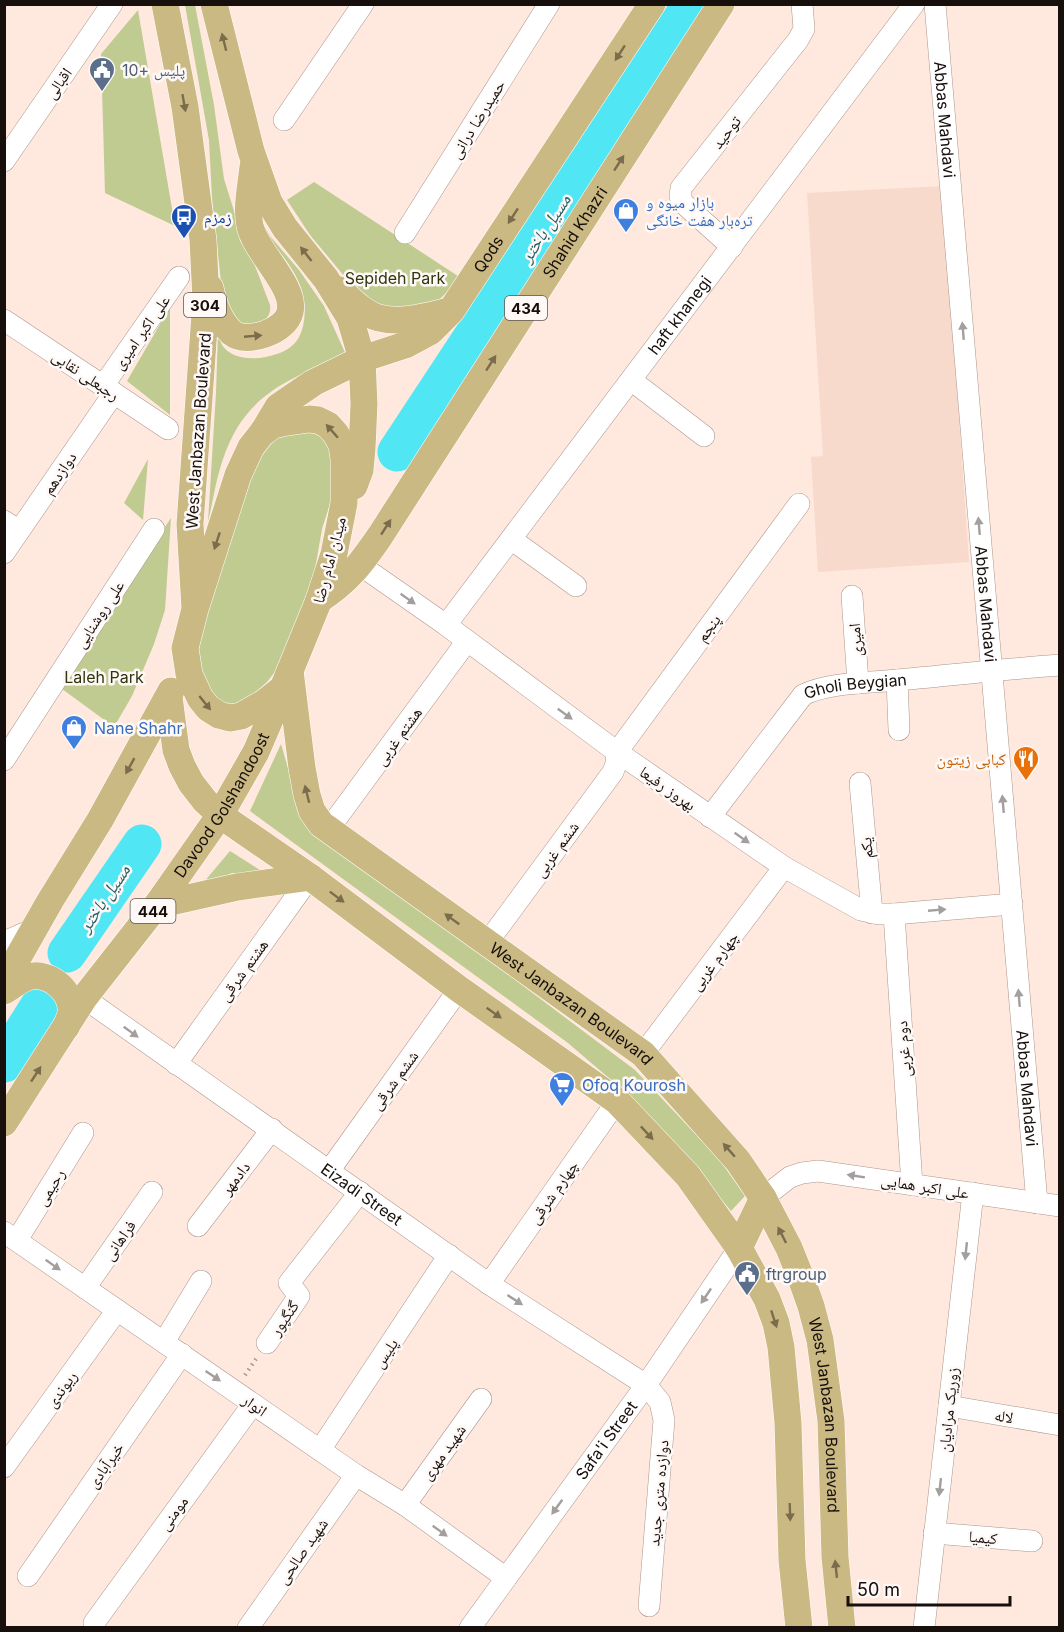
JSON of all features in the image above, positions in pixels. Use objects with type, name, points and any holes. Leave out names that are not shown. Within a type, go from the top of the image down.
[{"type":"main road","name":"West Janbazan Boulevard","points":[[165,4],[185,107],[203,240],[206,300],[190,524],[195,609]]},
{"type":"main road","points":[[214,4],[253,160],[269,202],[285,228],[326,279],[350,318],[362,359],[364,404],[360,470],[344,503]]},
{"type":"main road","name":"Qods","points":[[262,433],[278,407],[313,383],[362,359],[405,345],[431,331],[451,311],[652,4]]},
{"type":"main road","name":"Shahid Khazri","points":[[319,600],[338,588],[360,566],[721,4]]},
{"type":"main road","points":[[203,240],[209,285],[216,312],[234,334],[250,338],[270,333],[281,326],[290,314],[290,296],[255,241],[250,226],[253,160]]},
{"type":"main road","points":[[326,279],[359,306],[378,318],[404,321],[451,311]]},
{"type":"main road","name":"میدان امام رضا","points":[[262,433],[273,425],[293,420],[318,420],[328,425],[336,434],[342,445],[344,459],[344,503],[334,554],[319,600],[287,680]]},
{"type":"main road","points":[[4,982],[100,820],[169,697],[238,475],[251,447],[262,433]]},
{"type":"main road","points":[[185,648],[189,674],[200,698],[219,716],[230,718],[241,716],[264,703],[287,680]]},
{"type":"main road","name":"West Janbazan Boulevard","points":[[287,680],[307,795],[312,811],[321,824],[643,1054],[738,1161],[763,1198],[789,1248],[811,1306],[820,1340],[831,1420],[835,1557],[842,1628]]},
{"type":"main road","name":"Davood Golshandoost","points":[[4,1123],[84,998],[157,904],[220,815],[256,752],[287,680]]},
{"type":"main road","points":[[169,697],[176,750],[190,783],[205,801],[220,815],[310,877],[459,989],[617,1101],[688,1176],[738,1248],[767,1299],[776,1323],[781,1347],[788,1423],[792,1560],[799,1628]]},
{"type":"main road","points":[[157,904],[237,887],[310,877]]},
{"type":"main road","points":[[4,991],[26,977],[47,978],[57,983],[65,991],[70,1001],[71,1012],[66,1028]]},
{"type":"main road","points":[[738,1248],[763,1198]]},
{"type":"street","name":"اقبالی","points":[[4,161],[112,4]]},
{"type":"street","points":[[284,120],[363,4]]},
{"type":"street","name":"حمیدرضا درانی","points":[[405,233],[549,4]]},
{"type":"street","name":"توحید","points":[[732,247],[683,203],[680,196],[681,188],[798,40],[804,29],[802,4]]},
{"type":"street","name":"haft khanegi","points":[[446,625],[914,4]]},
{"type":"street","name":"Abbas Mahdavi","points":[[936,4],[1036,1203]]},
{"type":"street","name":"علی اکبر امیری","points":[[109,390],[179,277]]},
{"type":"street","name":"رجبعلی نقابی","points":[[4,320],[168,429]]},
{"type":"street","points":[[631,381],[704,436]]},
{"type":"street","name":"دوازدهم","points":[[4,553],[12,526],[109,390]]},
{"type":"street","name":"پنجم","points":[[617,752],[799,504]]},
{"type":"street","name":"علی روشنایی","points":[[4,760],[154,529]]},
{"type":"street","points":[[511,539],[576,586]]},
{"type":"street","name":"بهروز رفیعا","points":[[360,566],[446,625],[617,752],[710,817],[784,867],[861,910],[894,914],[1011,904]]},
{"type":"street","name":"امیری","points":[[852,596],[858,683]]},
{"type":"street","name":"هشتم غربی","points":[[328,830],[467,641]]},
{"type":"street","name":"Gholi Beygian","points":[[710,817],[803,695],[819,688],[1059,665]]},
{"type":"street","points":[[897,680],[899,730]]},
{"type":"street","name":"ششم غربی","points":[[486,943],[613,772],[617,752]]},
{"type":"street","name":"یکم","points":[[860,783],[872,913]]},
{"type":"street","name":"چهارم غربی","points":[[643,1054],[784,867]]},
{"type":"street","name":"هشتم شرقی","points":[[176,1064],[310,877]]},
{"type":"street","points":[[4,942],[29,931],[50,901]]},
{"type":"street","name":"دوم غربی","points":[[894,914],[912,1185]]},
{"type":"street","name":"ششم شرقی","points":[[329,1171],[459,989]]},
{"type":"street","name":"Eizadi Street","points":[[84,998],[489,1284],[646,1385]]},
{"type":"street","name":"چهارم شرقی","points":[[489,1284],[617,1101]]},
{"type":"street","name":"دادمهر","points":[[198,1226],[272,1129]]},
{"type":"street","name":"رحیمی","points":[[11,1236],[83,1133]]},
{"type":"street","name":"علی اکبر همایی","points":[[763,1198],[790,1177],[818,1171],[1059,1206]]},
{"type":"street","name":"فراهانی","points":[[85,1288],[152,1192]]},
{"type":"street","name":"گنگپور","points":[[267,1343],[299,1296],[289,1283],[360,1192]]},
{"type":"street","name":"زوریک مرادیان","points":[[924,1628],[973,1193]]},
{"type":"street","name":"انوار","points":[[11,1236],[356,1475],[405,1505],[506,1578]]},
{"type":"street","name":"Safa'i Street","points":[[470,1628],[646,1385],[738,1248]]},
{"type":"street","name":"پلیس","points":[[320,1450],[449,1255]]},
{"type":"street","points":[[164,1342],[201,1281]]},
{"type":"street","name":"ریوندی","points":[[4,1467],[117,1310]]},
{"type":"street","name":"خیرآبادی","points":[[28,1576],[182,1354]]},
{"type":"street","name":"دوازده متری جدید","points":[[646,1385],[660,1402],[664,1420],[649,1606]]},
{"type":"street","name":"شهید مهری","points":[[405,1505],[481,1399]]},
{"type":"street","name":"مومنی","points":[[94,1623],[253,1404]]},
{"type":"street","name":"لاله","points":[[949,1406],[1059,1425]]},
{"type":"street","name":"شهید صالحی","points":[[248,1628],[356,1475]]},
{"type":"street","name":"کیمیا","points":[[934,1533],[1032,1541]]},
{"type":"path","name":"گنگپور","points":[[235,1390],[267,1343]]},
{"type":"shaded area","points":[[943,186],[969,562],[818,572],[811,457],[823,456],[807,193]]},
{"type":"green space","points":[[185,5],[195,5],[214,105],[224,179],[235,214],[240,241],[252,258],[270,305],[269,314],[264,321],[243,326],[233,316],[221,282],[212,198],[209,140]]},
{"type":"green space","points":[[138,10],[175,226],[105,193],[101,54]]},
{"type":"green space","name":"Sepideh Park","points":[[314,182],[461,278],[436,303],[394,314],[355,289],[310,235],[287,200]]},
{"type":"green space","points":[[254,209],[270,236],[299,270],[324,306],[347,357],[287,381],[256,404],[243,419],[223,459],[208,522],[218,332],[222,345],[228,352],[246,358],[267,357],[286,350],[297,341],[304,318],[303,293],[297,278],[262,231]]},
{"type":"green space","points":[[170,307],[170,415],[127,381]]},
{"type":"green space","points":[[294,429],[322,434],[331,445],[334,491],[322,529],[315,569],[303,614],[281,664],[267,682],[243,704],[217,705],[198,664],[200,634],[254,459],[276,439]]},
{"type":"green space","points":[[148,459],[143,520],[124,503]]},
{"type":"green space","name":"Laleh Park","points":[[171,518],[165,610],[154,644],[132,696],[114,727],[58,686]]},
{"type":"green space","points":[[281,744],[296,796],[458,937],[635,1070],[719,1159],[745,1196],[731,1211],[680,1150],[624,1091],[568,1043],[250,811]]},
{"type":"green space","points":[[230,851],[274,879],[232,873],[198,889]]},
{"type":"waterway","name":"مسیل باختر","points":[[397,452],[692,4]]},
{"type":"waterway","name":"مسیل باختر","points":[[67,953],[142,844]]},
{"type":"waterway","name":"مسیل باختر","points":[[4,1063],[44,999]]},
{"type":"place","name":"پلیس +10","points":[[102,93]]},
{"type":"place","name":"بازار میوه و تره‌بار هفت خانگی","points":[[626,234]]},
{"type":"place","name":"زمزم","points":[[184,240]]},
{"type":"place","name":"Nane Shahr","points":[[74,751]]},
{"type":"place","name":"کبابی زیتون","points":[[1026,782]]},
{"type":"place","name":"Ofoq Kourosh","points":[[562,1108]]},
{"type":"place","name":"ftrgroup","points":[[747,1297]]}]
